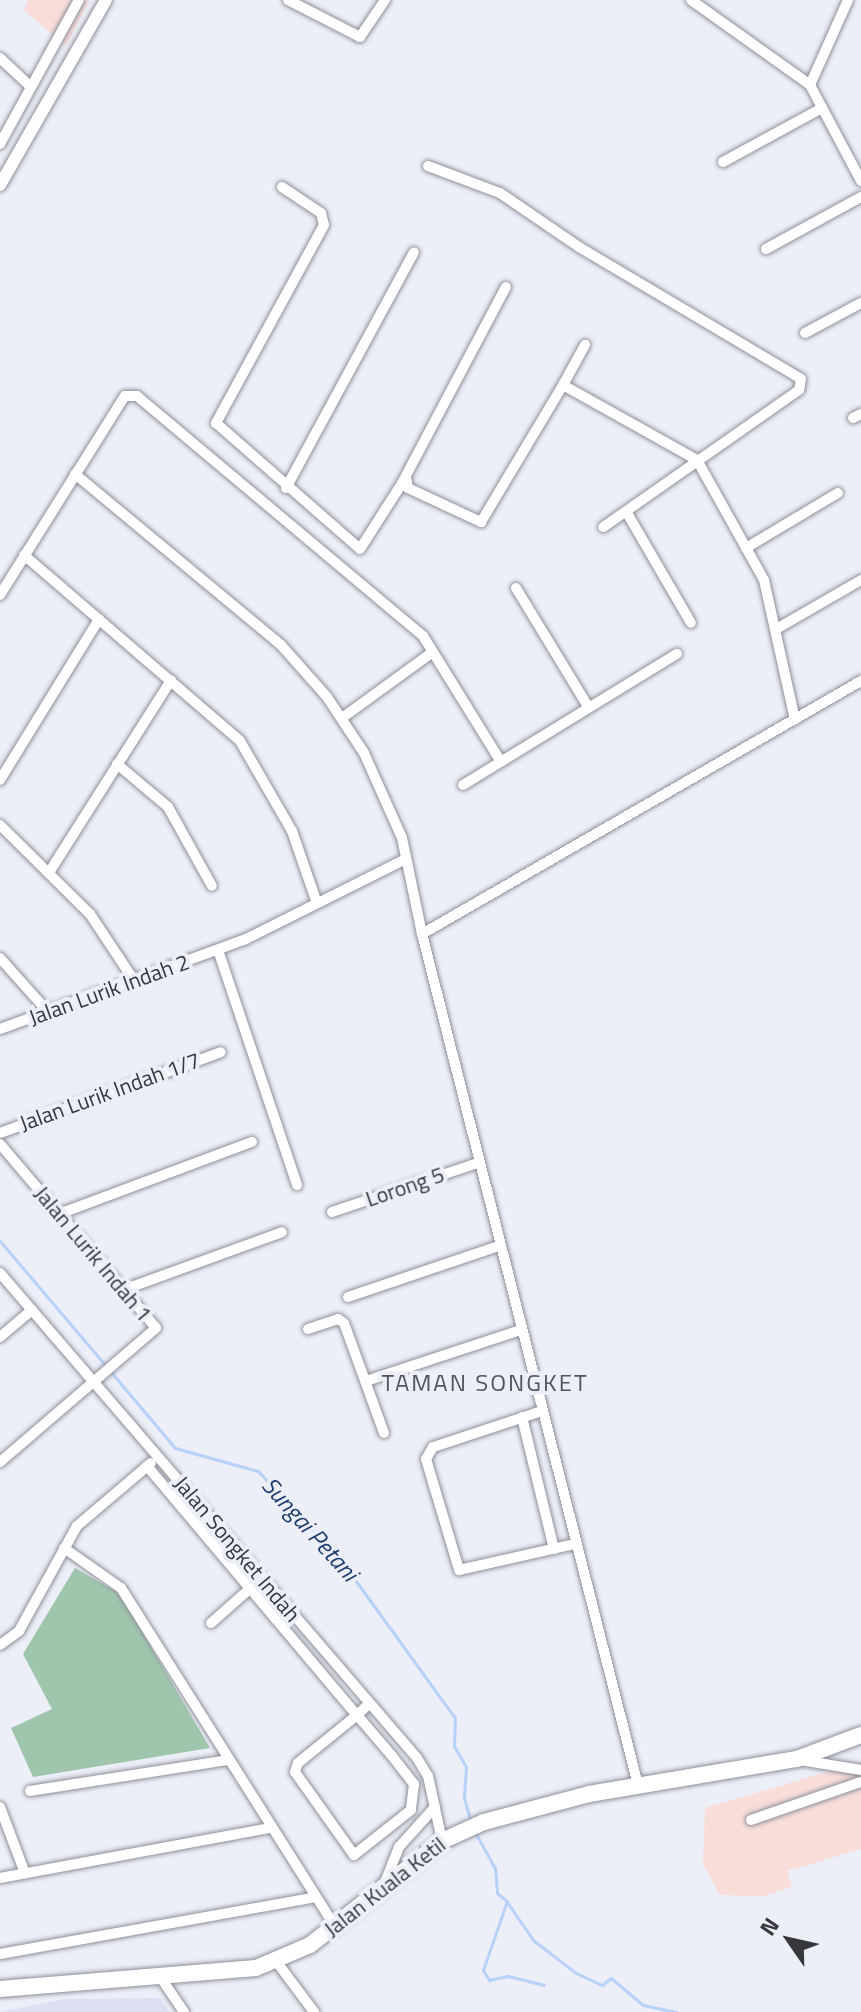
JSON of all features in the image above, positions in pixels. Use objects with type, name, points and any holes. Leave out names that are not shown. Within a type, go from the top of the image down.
[{"type":"main road","name":"Jalan Kuala Ketil","points":[[0,1989],[158,1973],[241,1971],[276,1961],[335,1927],[442,1841],[484,1822],[638,1785],[797,1759],[861,1735]]},
{"type":"street","points":[[0,144],[79,0]]},
{"type":"street","points":[[0,185],[106,0]]},
{"type":"street","points":[[288,0],[360,37],[385,0]]},
{"type":"street","points":[[691,0],[810,85],[860,179]]},
{"type":"street","points":[[810,85],[848,0]]},
{"type":"street","points":[[0,58],[31,87]]},
{"type":"street","points":[[723,162],[822,108]]},
{"type":"street","points":[[428,166],[500,193],[579,247],[801,379],[799,390],[603,527]]},
{"type":"street","points":[[282,187],[321,213],[324,225],[216,423],[286,488],[360,549],[406,477],[506,287]]},
{"type":"street","points":[[766,249],[861,197]]},
{"type":"street","points":[[286,488],[414,252]]},
{"type":"street","points":[[805,333],[861,303]]},
{"type":"street","points":[[406,477],[408,488],[481,522],[585,345]]},
{"type":"street","points":[[563,385],[697,460],[746,548],[778,628],[795,720]]},
{"type":"street","points":[[0,595],[125,396],[137,396],[423,636],[501,762]]},
{"type":"street","points":[[75,474],[281,645],[342,718],[396,825],[539,1412],[638,1785]]},
{"type":"street","points":[[746,548],[838,493]]},
{"type":"street","points":[[627,513],[691,623]]},
{"type":"street","points":[[24,555],[240,741],[292,831],[317,903]]},
{"type":"street","points":[[778,628],[861,580]]},
{"type":"street","points":[[516,588],[589,708]]},
{"type":"street","points":[[0,780],[99,619]]},
{"type":"street","points":[[342,718],[433,652]]},
{"type":"street","points":[[463,785],[677,654]]},
{"type":"street","points":[[50,871],[171,680]]},
{"type":"street","points":[[422,934],[861,681]]},
{"type":"street","points":[[117,764],[168,807],[212,886]]},
{"type":"street","points":[[0,825],[50,871],[112,942],[135,982]]},
{"type":"street","name":"Jalan Lurik Indah 2","points":[[0,1029],[218,950],[404,860]]},
{"type":"street","points":[[218,950],[297,1185]]},
{"type":"street","points":[[0,958],[49,1013]]},
{"type":"street","name":"Jalan Lurik Indah 1/7","points":[[0,1133],[221,1052]]},
{"type":"street","points":[[59,1214],[252,1142]]},
{"type":"street","name":"Jalan Lurik Indah 1","points":[[0,1144],[156,1328],[98,1378]]},
{"type":"street","name":"Lorong 5","points":[[332,1212],[478,1163]]},
{"type":"street","points":[[123,1290],[282,1232]]},
{"type":"street","points":[[348,1297],[499,1246]]},
{"type":"street","name":"Jalan Songket Indah","points":[[0,1273],[98,1378],[158,1456],[423,1767],[442,1841]]},
{"type":"street","points":[[0,1337],[32,1310]]},
{"type":"street","points":[[308,1329],[342,1320],[384,1433]]},
{"type":"street","points":[[366,1381],[520,1330]]},
{"type":"street","points":[[0,1462],[98,1378]]},
{"type":"street","points":[[539,1412],[428,1452],[459,1570],[574,1544]]},
{"type":"street","points":[[522,1417],[554,1549]]},
{"type":"street","points":[[0,1645],[19,1631],[77,1526],[158,1456]]},
{"type":"street","points":[[147,1466],[357,1715],[416,1792],[411,1810],[358,1855],[296,1777],[298,1763],[357,1715],[369,1704]]},
{"type":"street","points":[[64,1548],[121,1588],[312,1898],[335,1927]]},
{"type":"street","points":[[211,1623],[262,1578]]},
{"type":"street","points":[[797,1759],[861,1770]]},
{"type":"street","points":[[30,1791],[229,1760]]},
{"type":"street","points":[[751,1820],[861,1782]]},
{"type":"street","points":[[0,1807],[25,1873]]},
{"type":"street","points":[[384,1885],[399,1847],[435,1807]]},
{"type":"street","points":[[0,1878],[270,1828]]},
{"type":"street","points":[[0,1954],[312,1898]]},
{"type":"street","points":[[276,1961],[314,2012]]},
{"type":"street","points":[[158,1973],[184,2012]]},
{"type":"shaded area","points":[[28,0],[90,0],[66,46],[24,10]]},
{"type":"shaded area","points":[[861,1762],[861,1849],[787,1871],[792,1887],[763,1896],[720,1895],[703,1864],[705,1808]]},
{"type":"shaded area","points":[[160,1998],[169,2012],[0,2012],[65,1999]]},
{"type":"green space","points":[[75,1568],[120,1594],[210,1748],[33,1777],[11,1728],[52,1709],[23,1654]]},
{"type":"waterway","name":"Sungai Petani","points":[[0,1241],[106,1366]]},
{"type":"waterway","name":"Sungai Petani","points":[[111,1372],[175,1448],[258,1471],[340,1559],[455,1718],[454,1746],[466,1767],[464,1798],[471,1823]]},
{"type":"waterway","points":[[476,1834],[495,1868],[497,1893],[507,1901],[483,1970],[489,1980],[508,1976],[544,1985]]},
{"type":"waterway","points":[[507,1902],[533,1940],[576,1973],[602,1985],[611,1978],[643,2005],[676,2012]]},
{"type":"district","name":"TAMAN SONGKET","points":[[485,1383]]}]
